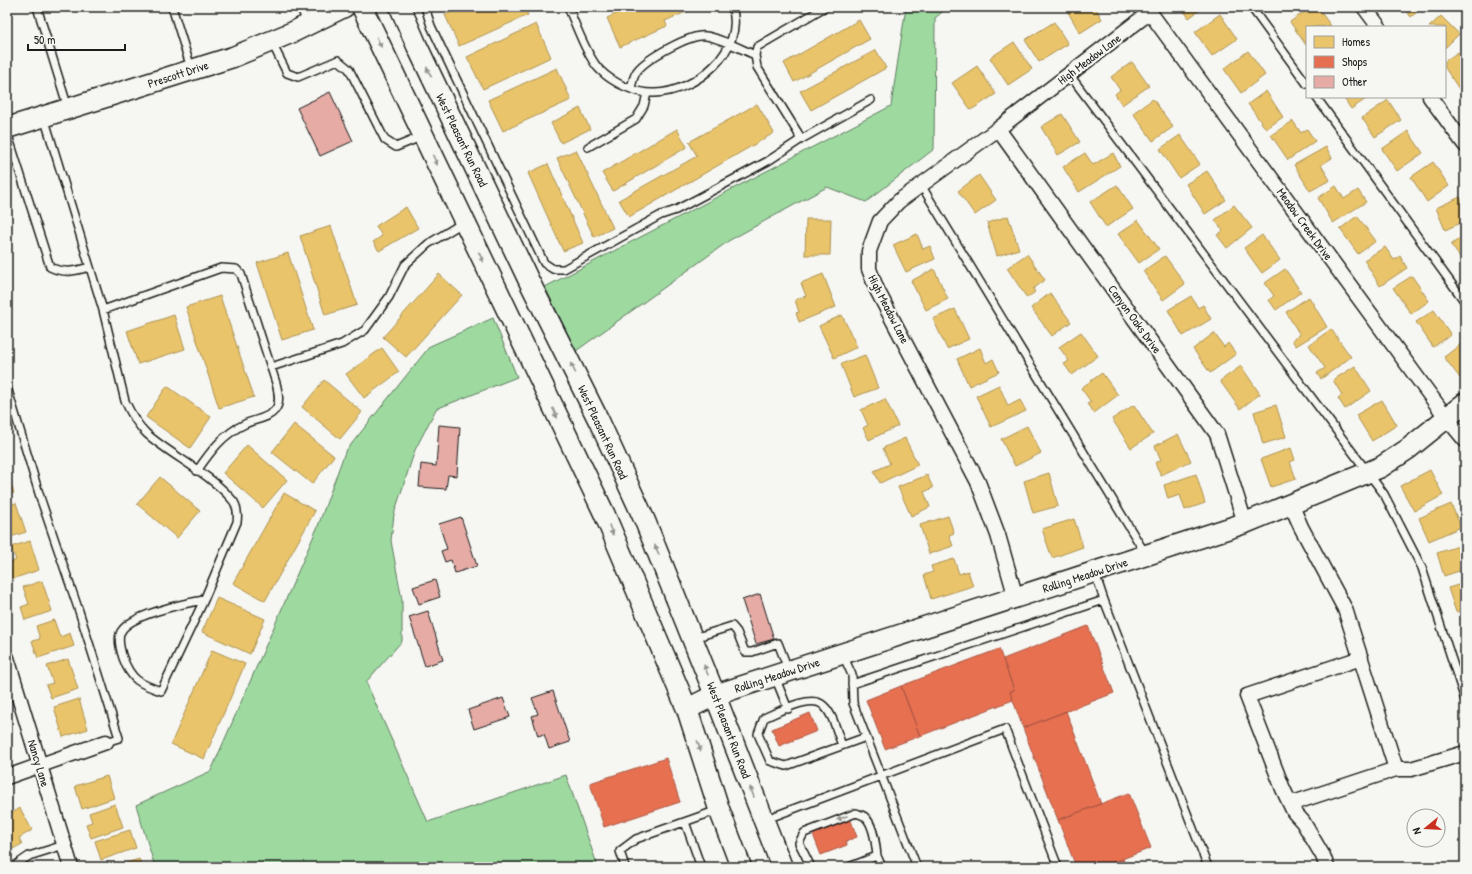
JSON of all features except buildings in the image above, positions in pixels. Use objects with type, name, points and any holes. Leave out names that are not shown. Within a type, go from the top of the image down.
[{"type":"main road","name":"Prescott Drive","points":[[7,128],[232,57],[270,41],[304,16],[344,7]]},
{"type":"main road","points":[[362,7],[604,513],[687,709],[719,809],[741,867]]},
{"type":"main road","name":"West Pleasant Run Road","points":[[400,7],[494,208],[599,421],[645,521],[782,867]]},
{"type":"main road","points":[[464,222],[494,208]]},
{"type":"main road","name":"Rolling Meadow Drive","points":[[687,709],[715,695],[1245,523],[1381,467],[1408,449],[1446,417],[1465,404]]},
{"type":"street","points":[[1364,7],[1378,26]]},
{"type":"street","name":"High Meadow Lane","points":[[1016,598],[998,535],[978,482],[877,290],[869,269],[869,251],[880,221],[899,200],[998,129],[1148,10]]},
{"type":"street","name":"Meadow Creek Drive","points":[[1148,10],[1446,417],[1465,440]]},
{"type":"street","points":[[1431,98],[1465,145]]},
{"type":"street","name":"Canyon Oaks Drive","points":[[998,129],[1217,434],[1245,523]]},
{"type":"street","points":[[1291,504],[1301,527],[1345,609],[1396,769]]},
{"type":"street","name":"Nancy Lane","points":[[7,658],[71,867]]},
{"type":"street","points":[[1327,867],[1323,856],[1290,804],[1247,696],[1361,658]]},
{"type":"street","points":[[7,776],[106,742]]},
{"type":"street","points":[[1290,804],[1396,769],[1411,769],[1465,753]]},
{"type":"lane","points":[[37,7],[68,109]]},
{"type":"lane","points":[[172,7],[192,70]]},
{"type":"lane","points":[[425,7],[431,26],[544,263],[553,269],[564,269],[571,266],[661,215],[676,210],[768,161],[800,140],[871,100]]},
{"type":"lane","points":[[568,7],[599,70],[631,89],[655,93],[676,89],[698,81],[722,58],[732,37],[734,14],[732,7]]},
{"type":"lane","points":[[800,140],[798,133],[757,67],[755,55],[757,46],[825,7]]},
{"type":"lane","points":[[1251,7],[1306,83]]},
{"type":"lane","points":[[631,89],[637,71],[646,61],[656,55],[704,35],[714,37],[728,45],[755,55]]},
{"type":"lane","points":[[270,41],[288,73],[298,77],[338,60],[344,64],[349,69],[385,140],[396,147],[423,136]]},
{"type":"lane","points":[[1069,74],[1384,494],[1422,568],[1465,700]]},
{"type":"lane","points":[[588,147],[636,119],[644,106],[647,92]]},
{"type":"lane","points":[[1317,98],[1465,302]]},
{"type":"lane","points":[[44,117],[103,310],[125,401],[130,413],[148,435],[227,495],[234,503],[238,516],[204,600],[161,691],[143,685],[137,681],[130,672],[121,654],[120,634],[125,627],[133,620],[183,603],[204,600]]},
{"type":"lane","points":[[7,132],[50,267],[61,272],[90,268]]},
{"type":"lane","points":[[921,185],[1146,555]]},
{"type":"lane","points":[[271,367],[342,344],[364,330],[385,304],[405,265],[428,244],[464,222]]},
{"type":"lane","points":[[103,310],[222,268],[236,269],[241,274],[271,367],[278,394],[276,409],[270,414],[245,424],[230,433],[213,448],[197,471]]},
{"type":"lane","points":[[7,387],[119,738],[106,742]]},
{"type":"lane","points":[[1095,572],[1104,600],[1208,867]]},
{"type":"lane","points":[[852,684],[1104,600]]},
{"type":"lane","points":[[693,639],[732,626],[737,632],[745,652],[752,652],[778,643],[788,708]]},
{"type":"lane","points":[[843,654],[852,675],[853,703],[917,867]]},
{"type":"lane","points":[[842,746],[830,714],[825,706],[818,701],[810,700],[764,718],[758,734],[770,761],[786,766],[842,746],[866,737]]},
{"type":"lane","points":[[763,821],[1005,728],[1058,867]]},
{"type":"lane","points":[[625,867],[620,851],[636,839],[719,809]]},
{"type":"lane","points":[[811,867],[799,843],[804,833],[856,813],[865,817],[870,825],[876,843],[877,857],[882,867]]},
{"type":"lane","points":[[684,822],[701,867]]},
{"type":"lane","points":[[13,867],[30,856],[64,845]]},
{"type":"lane","points":[[849,867],[877,857]]},
{"type":"green space","points":[[906,7],[948,7],[935,18],[934,149],[866,202],[827,187],[730,240],[576,351],[545,287],[891,106]]},
{"type":"green space","points":[[493,318],[517,377],[436,409],[415,450],[394,514],[391,541],[402,600],[402,641],[366,682],[428,822],[566,775],[598,867],[155,867],[136,805],[211,771],[318,526],[345,452],[430,346]]}]
